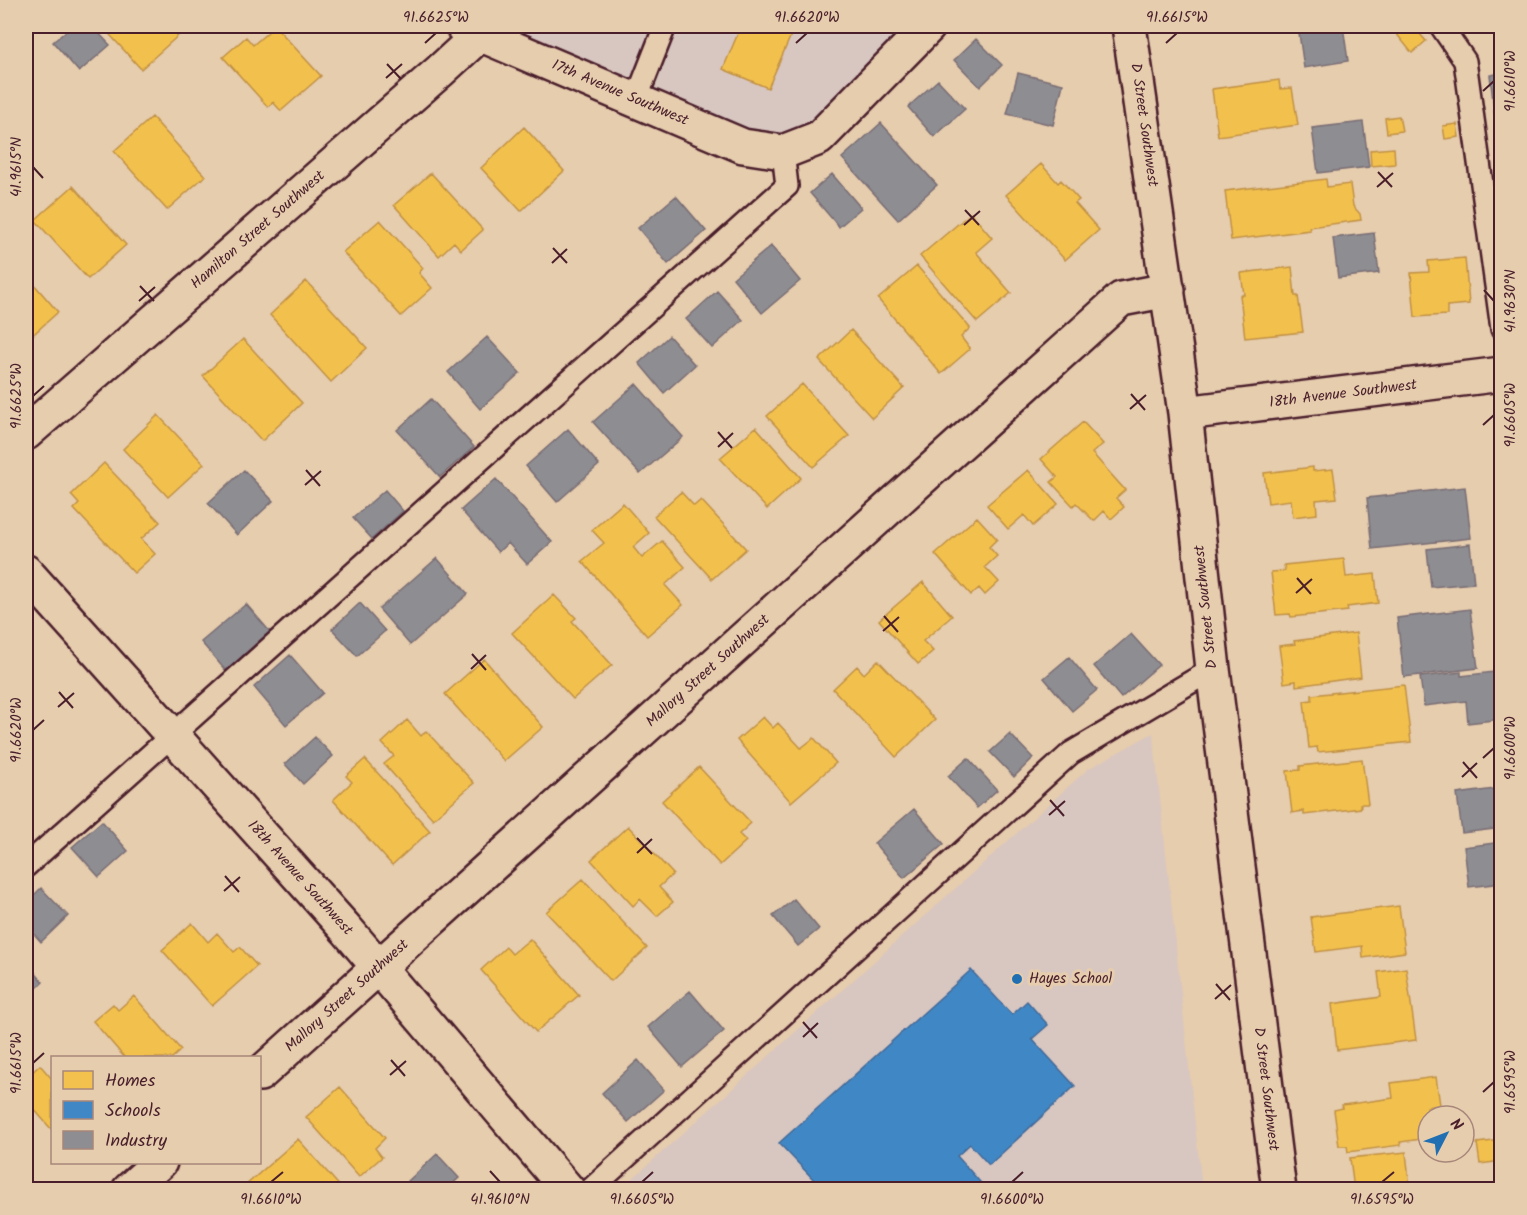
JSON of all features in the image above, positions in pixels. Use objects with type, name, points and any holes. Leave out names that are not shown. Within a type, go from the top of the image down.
[{"type":"street","points":[[783,152],[819,138],[929,26]]},
{"type":"street","name":"D Street Southwest","points":[[1129,26],[1185,413],[1213,669],[1279,1190]]},
{"type":"street","name":"17th Avenue Southwest","points":[[476,29],[743,146],[783,152]]},
{"type":"street","name":"Hamilton Street Southwest","points":[[26,433],[476,29]]},
{"type":"street","name":"Mallory Street Southwest","points":[[261,1073],[1121,299],[1168,290]]},
{"type":"street","name":"18th Avenue Southwest","points":[[1185,413],[1502,374]]},
{"type":"street","name":"18th Avenue Southwest","points":[[26,572],[379,968],[568,1190]]},
{"type":"street","points":[[129,1190],[158,1164]]},
{"type":"lane","points":[[636,100],[665,26]]},
{"type":"lane","points":[[1441,26],[1466,61],[1502,329]]},
{"type":"lane","points":[[26,866],[787,186],[783,152]]},
{"type":"lane","points":[[591,1190],[1071,753],[1213,669]]},
{"type":"shaded area","points":[[500,26],[939,26],[783,152]]},
{"type":"shaded area","name":"Hayes School","points":[[1153,733],[1202,1189],[620,1190],[1088,769]]},
{"type":"building: Homes","points":[[102,26],[175,26],[181,33],[141,69]]},
{"type":"building: Homes","points":[[275,26],[321,76],[281,111],[273,102],[268,107],[223,57],[246,37],[253,45]]},
{"type":"building: Homes","points":[[741,26],[795,26],[768,88],[723,69]]},
{"type":"building: Homes","points":[[1403,26],[1413,26],[1426,41],[1412,53],[1395,32]]},
{"type":"building: Homes","points":[[1279,80],[1280,89],[1292,88],[1298,125],[1218,136],[1212,89]]},
{"type":"building: Homes","points":[[1399,116],[1402,131],[1387,133],[1385,118]]},
{"type":"building: Homes","points":[[152,117],[205,176],[167,210],[114,151]]},
{"type":"building: Homes","points":[[1457,124],[1459,137],[1445,139],[1443,126]]},
{"type":"building: Homes","points":[[524,127],[564,171],[521,211],[481,168]]},
{"type":"building: Homes","points":[[1394,148],[1395,164],[1371,166],[1370,150]]},
{"type":"building: Homes","points":[[1041,164],[1058,183],[1061,180],[1079,200],[1075,203],[1099,230],[1065,260],[1006,195]]},
{"type":"building: Homes","points":[[431,173],[483,230],[461,250],[454,242],[439,256],[394,205]]},
{"type":"building: Homes","points":[[1326,179],[1327,187],[1350,184],[1353,206],[1360,214],[1361,220],[1309,227],[1310,230],[1231,240],[1225,191]]},
{"type":"building: Homes","points":[[73,186],[126,245],[88,279],[35,220]]},
{"type":"building: Homes","points":[[971,213],[992,238],[976,252],[1011,293],[977,322],[920,256]]},
{"type":"building: Homes","points":[[380,220],[423,268],[419,273],[432,288],[401,316],[343,252]]},
{"type":"building: Homes","points":[[1465,258],[1469,304],[1447,306],[1447,315],[1415,317],[1411,273],[1429,272],[1428,261]]},
{"type":"building: Homes","points":[[917,266],[970,328],[961,337],[970,349],[941,374],[878,299]]},
{"type":"building: Homes","points":[[1292,267],[1295,296],[1298,296],[1303,332],[1245,338],[1240,295],[1244,295],[1241,273]]},
{"type":"building: Homes","points":[[26,275],[58,312],[26,341]]},
{"type":"building: Homes","points":[[306,281],[367,348],[331,382],[270,315]]},
{"type":"building: Homes","points":[[851,330],[904,388],[872,418],[819,360]]},
{"type":"building: Homes","points":[[243,339],[302,403],[262,441],[203,376]]},
{"type":"building: Homes","points":[[802,384],[849,436],[813,467],[767,416]]},
{"type":"building: Homes","points":[[158,415],[204,464],[168,497],[123,449]]},
{"type":"building: Homes","points":[[1083,422],[1103,444],[1092,453],[1125,490],[1116,498],[1124,507],[1111,519],[1104,511],[1094,521],[1076,503],[1073,506],[1051,482],[1057,477],[1041,459]]},
{"type":"building: Homes","points":[[756,427],[801,478],[767,509],[720,458]]},
{"type":"building: Homes","points":[[104,463],[160,522],[141,539],[155,554],[134,573],[74,509],[79,504],[71,495]]},
{"type":"building: Homes","points":[[1313,467],[1313,471],[1333,469],[1337,498],[1316,500],[1317,514],[1293,517],[1291,500],[1268,503],[1264,473]]},
{"type":"building: Homes","points":[[1028,470],[1058,504],[1033,526],[1024,515],[1008,529],[987,505]]},
{"type":"building: Homes","points":[[681,492],[694,506],[701,500],[746,549],[712,579],[654,516]]},
{"type":"building: Homes","points":[[623,503],[649,533],[633,547],[642,558],[662,541],[685,567],[665,585],[683,605],[647,636],[582,561],[604,543],[592,530]]},
{"type":"building: Homes","points":[[977,517],[997,539],[989,547],[997,556],[985,567],[999,582],[985,595],[979,588],[971,595],[935,554]]},
{"type":"building: Homes","points":[[1344,559],[1346,577],[1375,574],[1378,603],[1347,607],[1348,611],[1291,617],[1290,614],[1276,615],[1271,572],[1285,571],[1284,565]]},
{"type":"building: Homes","points":[[923,582],[952,616],[923,641],[933,651],[918,664],[879,620]]},
{"type":"building: Homes","points":[[554,595],[576,618],[572,621],[612,665],[573,699],[512,633]]},
{"type":"building: Homes","points":[[1356,633],[1361,677],[1296,686],[1296,681],[1284,683],[1279,646],[1295,644],[1294,641]]},
{"type":"building: Homes","points":[[484,659],[543,727],[504,761],[445,694]]},
{"type":"building: Homes","points":[[878,660],[935,720],[896,757],[833,689],[857,666],[864,674]]},
{"type":"building: Homes","points":[[1404,685],[1411,742],[1318,752],[1317,747],[1309,748],[1304,701],[1312,700],[1312,695]]},
{"type":"building: Homes","points":[[763,717],[773,728],[778,723],[801,748],[814,738],[836,763],[791,802],[737,740]]},
{"type":"building: Homes","points":[[407,720],[421,736],[426,731],[474,783],[433,819],[384,764],[394,756],[382,743]]},
{"type":"building: Homes","points":[[365,759],[430,831],[392,865],[333,800],[352,782],[346,776]]},
{"type":"building: Homes","points":[[1362,759],[1368,804],[1360,804],[1361,808],[1304,815],[1304,811],[1292,813],[1287,771],[1300,770],[1300,766]]},
{"type":"building: Homes","points":[[699,767],[751,823],[739,834],[746,841],[720,865],[662,801]]},
{"type":"building: Homes","points":[[628,826],[673,874],[659,887],[673,902],[657,916],[640,899],[633,906],[591,860]]},
{"type":"building: Homes","points":[[583,879],[647,948],[611,981],[546,912]]},
{"type":"building: Homes","points":[[1399,906],[1405,952],[1363,958],[1362,946],[1316,952],[1311,917]]},
{"type":"building: Homes","points":[[192,923],[208,942],[217,933],[234,952],[240,947],[257,966],[212,1006],[162,950]]},
{"type":"building: Homes","points":[[530,939],[579,995],[536,1032],[481,970],[506,947],[512,954]]},
{"type":"building: Homes","points":[[1406,968],[1416,1040],[1337,1050],[1332,1004],[1381,997],[1378,972]]},
{"type":"building: Homes","points":[[134,996],[181,1050],[174,1056],[123,1056],[93,1021],[113,1004],[118,1010]]},
{"type":"building: Homes","points":[[40,1065],[51,1078],[51,1129],[26,1100],[26,1078]]},
{"type":"building: Homes","points":[[1436,1077],[1440,1104],[1416,1104],[1416,1140],[1400,1142],[1401,1145],[1348,1152],[1347,1146],[1339,1146],[1334,1110],[1343,1108],[1342,1105],[1393,1098],[1391,1083]]},
{"type":"building: Homes","points":[[340,1087],[385,1138],[375,1148],[382,1157],[359,1177],[306,1117]]},
{"type":"building: Homes","points":[[298,1139],[343,1190],[248,1190],[245,1186]]},
{"type":"building: Homes","points":[[1502,1140],[1502,1161],[1480,1164],[1477,1143]]},
{"type":"building: Homes","points":[[1406,1152],[1410,1190],[1354,1190],[1350,1158]]},
{"type":"building: Schools","points":[[971,970],[1012,1015],[1027,1001],[1048,1025],[1032,1039],[1075,1086],[989,1165],[970,1144],[957,1156],[987,1190],[804,1190],[814,1180],[779,1143]]},
{"type":"building: Industry","points":[[72,26],[92,26],[110,45],[79,72],[53,42]]},
{"type":"building: Industry","points":[[1298,26],[1343,26],[1348,61],[1304,68]]},
{"type":"building: Industry","points":[[976,39],[1002,65],[980,87],[954,60]]},
{"type":"building: Industry","points":[[1018,73],[1063,84],[1053,125],[1007,114]]},
{"type":"building: Industry","points":[[1502,73],[1502,117],[1495,118],[1490,75]]},
{"type":"building: Industry","points":[[938,80],[965,109],[934,137],[908,107]]},
{"type":"building: Industry","points":[[1363,122],[1369,167],[1318,173],[1312,128]]},
{"type":"building: Industry","points":[[881,123],[937,185],[898,220],[842,158]]},
{"type":"building: Industry","points":[[832,174],[861,208],[839,227],[810,193]]},
{"type":"building: Industry","points":[[676,196],[706,231],[668,264],[638,228]]},
{"type":"building: Industry","points":[[1374,233],[1379,273],[1338,278],[1333,238]]},
{"type":"building: Industry","points":[[771,246],[800,281],[762,313],[733,278]]},
{"type":"building: Industry","points":[[717,291],[743,320],[712,348],[686,319]]},
{"type":"building: Industry","points":[[669,336],[695,365],[664,393],[639,363]]},
{"type":"building: Industry","points":[[487,337],[520,373],[480,409],[448,372]]},
{"type":"building: Industry","points":[[636,384],[683,437],[640,474],[593,422]]},
{"type":"building: Industry","points":[[431,399],[474,447],[440,477],[397,430]]},
{"type":"building: Industry","points":[[568,429],[599,465],[557,502],[526,466]]},
{"type":"building: Industry","points":[[244,470],[273,501],[237,535],[208,503]]},
{"type":"building: Industry","points":[[496,479],[552,542],[527,564],[508,543],[498,552],[461,510]]},
{"type":"building: Industry","points":[[1465,487],[1471,538],[1372,549],[1367,498]]},
{"type":"building: Industry","points":[[385,490],[403,511],[372,539],[353,518]]},
{"type":"building: Industry","points":[[1470,544],[1474,583],[1431,587],[1427,549]]},
{"type":"building: Industry","points":[[437,558],[468,594],[410,645],[379,609]]},
{"type":"building: Industry","points":[[360,603],[385,631],[357,656],[332,629]]},
{"type":"building: Industry","points":[[246,604],[271,633],[226,671],[201,642]]},
{"type":"building: Industry","points":[[1470,609],[1478,668],[1404,677],[1397,618]]},
{"type":"building: Industry","points":[[1131,634],[1159,665],[1121,698],[1094,666]]},
{"type":"building: Industry","points":[[290,655],[323,693],[286,725],[254,687]]},
{"type":"building: Industry","points":[[1069,657],[1097,690],[1072,711],[1044,678]]},
{"type":"building: Industry","points":[[1502,671],[1502,719],[1468,723],[1466,701],[1424,706],[1420,677],[1461,672],[1461,676]]},
{"type":"building: Industry","points":[[1010,734],[1033,758],[1014,777],[990,752]]},
{"type":"building: Industry","points":[[315,737],[333,756],[303,784],[285,764]]},
{"type":"building: Industry","points":[[968,758],[997,790],[977,808],[948,776]]},
{"type":"building: Industry","points":[[1502,788],[1502,828],[1462,833],[1457,794]]},
{"type":"building: Industry","points":[[914,809],[944,844],[904,878],[874,843]]},
{"type":"building: Industry","points":[[102,821],[128,851],[99,877],[72,847]]},
{"type":"building: Industry","points":[[1502,842],[1502,883],[1469,887],[1464,847]]},
{"type":"building: Industry","points":[[41,888],[68,916],[41,942],[26,925],[26,903]]},
{"type":"building: Industry","points":[[794,899],[819,929],[798,946],[773,916]]},
{"type":"building: Industry","points":[[26,962],[43,982],[26,999]]},
{"type":"building: Industry","points":[[690,991],[724,1031],[682,1067],[648,1027]]},
{"type":"building: Industry","points":[[638,1060],[664,1090],[628,1122],[602,1093]]},
{"type":"building: Industry","points":[[437,1154],[459,1178],[446,1190],[416,1190],[408,1181]]},
{"type":"place","name":"Hayes School","points":[[1017,979]]}]
